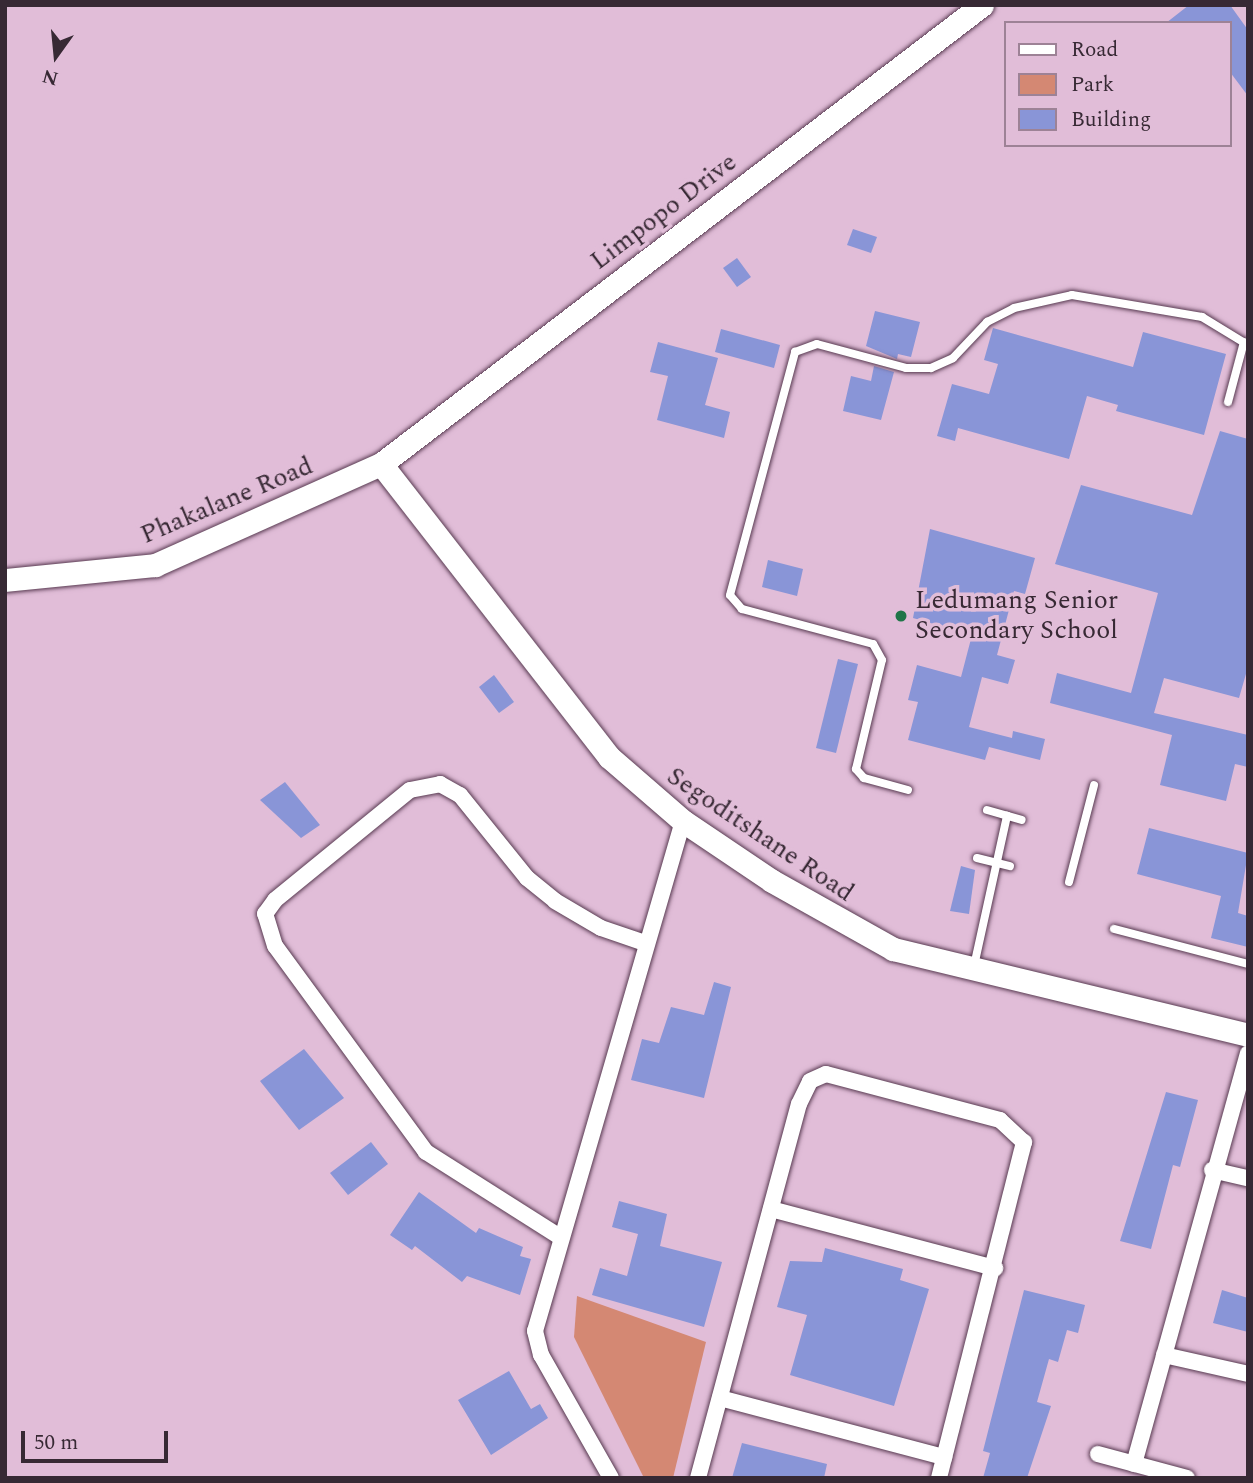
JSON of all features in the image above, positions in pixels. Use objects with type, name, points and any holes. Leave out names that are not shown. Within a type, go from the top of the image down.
[{"type":"street","name":"Limpopo Drive","points":[[381,464],[982,5]]},
{"type":"street","name":"Phakalane Road","points":[[5,580],[155,565],[381,464]]},
{"type":"street","name":"Segoditshane Road","points":[[381,464],[609,757],[683,821],[873,942],[1248,1035]]},
{"type":"street","points":[[560,1237],[426,1152],[275,946],[265,914],[275,900],[410,790],[440,784],[460,796],[527,878],[555,901],[601,928],[645,943]]},
{"type":"street","points":[[611,1478],[541,1355],[535,1331],[645,943],[683,821]]},
{"type":"street","points":[[1134,1464],[1212,1170],[1248,1054]]},
{"type":"street","points":[[698,1478],[771,1209],[810,1081],[835,1075],[952,1104],[1000,1120],[1024,1142],[995,1268],[939,1478]]},
{"type":"street","points":[[1212,1170],[1248,1178]]},
{"type":"street","points":[[771,1209],[995,1268]]},
{"type":"street","points":[[1164,1355],[1248,1374]]},
{"type":"street","points":[[720,1398],[944,1457]]},
{"type":"street","points":[[1098,1454],[1187,1478]]},
{"type":"lane","points":[[908,790],[864,778],[856,769],[882,660],[873,644],[743,609],[730,595],[795,352],[817,344],[906,368],[931,368],[953,358],[987,322],[1041,299],[1072,295],[1202,317],[1246,344],[1227,402]]},
{"type":"lane","points":[[1069,882],[1094,785]]},
{"type":"lane","points":[[987,810],[1023,820]]},
{"type":"lane","points":[[974,967],[1007,816]]},
{"type":"lane","points":[[977,858],[1010,866]]},
{"type":"lane","points":[[1114,929],[1248,964]]},
{"type":"green space","points":[[577,1296],[706,1342],[673,1478],[644,1478],[574,1337]]},
{"type":"building","points":[[1189,5],[1230,5],[1248,30],[1248,96],[1232,75],[1232,21],[1169,21]]},
{"type":"building","points":[[853,229],[877,237],[871,253],[847,245]]},
{"type":"building","points":[[737,258],[751,277],[737,287],[723,268]]},
{"type":"building","points":[[875,311],[920,322],[911,357],[898,354],[897,359],[866,346]]},
{"type":"building","points":[[993,328],[1133,367],[1143,332],[1226,354],[1204,435],[1116,411],[1118,405],[1087,396],[1069,459],[958,428],[955,441],[937,436],[952,384],[989,394],[998,364],[984,360]]},
{"type":"building","points":[[721,329],[780,345],[774,368],[715,352]]},
{"type":"building","points":[[658,342],[718,358],[705,405],[730,412],[724,438],[657,420],[668,376],[650,372]]},
{"type":"building","points":[[874,366],[894,372],[881,420],[843,411],[851,376],[871,381]]},
{"type":"building","points":[[1220,431],[1248,439],[1248,667],[1239,698],[1164,678],[1154,713],[1248,735],[1248,767],[1235,764],[1226,801],[1160,785],[1172,735],[1050,703],[1057,673],[1131,693],[1158,593],[1055,564],[1081,485],[1192,515]]},
{"type":"building","points":[[930,529],[1035,558],[1025,594],[1014,591],[997,655],[1015,660],[1008,684],[982,677],[969,727],[1012,738],[1013,731],[1045,739],[1040,760],[989,747],[985,760],[908,740],[918,702],[908,700],[917,665],[961,677],[972,635],[913,618]]},
{"type":"building","points":[[768,560],[803,569],[797,596],[762,587]]},
{"type":"building","points":[[838,659],[858,664],[836,753],[816,748]]},
{"type":"building","points":[[494,675],[514,702],[499,713],[479,687]]},
{"type":"building","points":[[285,782],[320,825],[301,838],[260,800]]},
{"type":"building","points":[[1149,828],[1248,853],[1238,913],[1248,916],[1248,947],[1211,938],[1221,896],[1137,874]]},
{"type":"building","points":[[961,866],[975,870],[969,914],[950,911]]},
{"type":"building","points":[[714,982],[731,987],[704,1098],[631,1080],[642,1039],[659,1043],[671,1007],[704,1015]]},
{"type":"building","points":[[304,1049],[344,1098],[299,1130],[260,1081]]},
{"type":"building","points":[[1166,1092],[1198,1100],[1180,1167],[1173,1165],[1151,1249],[1120,1241]]},
{"type":"building","points":[[371,1142],[388,1164],[348,1195],[330,1173]]},
{"type":"building","points":[[419,1192],[476,1233],[479,1228],[523,1247],[520,1256],[531,1259],[520,1295],[467,1276],[462,1282],[415,1246],[412,1250],[390,1235]]},
{"type":"building","points":[[619,1201],[667,1214],[660,1246],[722,1262],[704,1327],[592,1295],[600,1268],[627,1276],[638,1234],[612,1227]]},
{"type":"building","points":[[825,1248],[903,1269],[900,1280],[929,1289],[894,1406],[790,1375],[807,1315],[777,1307],[790,1261],[822,1262]]},
{"type":"building","points":[[1024,1290],[1085,1305],[1078,1333],[1067,1330],[1058,1362],[1049,1359],[1037,1402],[1051,1406],[1027,1478],[983,1478],[990,1453],[983,1451]]},
{"type":"building","points":[[1222,1290],[1248,1298],[1248,1332],[1213,1323]]},
{"type":"building","points":[[509,1371],[531,1409],[540,1404],[548,1418],[491,1455],[458,1400]]},
{"type":"building","points":[[742,1443],[827,1464],[824,1478],[732,1478]]},
{"type":"place","name":"Ledumang Senior Secondary School","points":[[901,616]]}]
